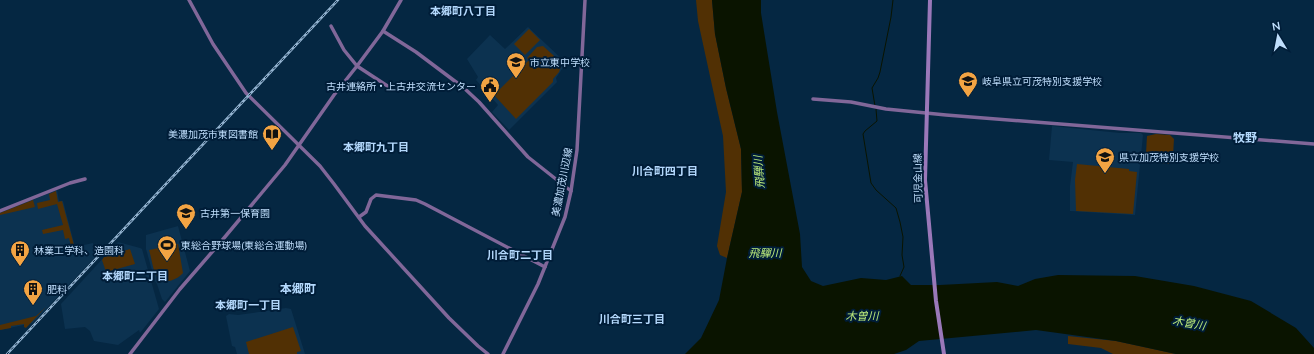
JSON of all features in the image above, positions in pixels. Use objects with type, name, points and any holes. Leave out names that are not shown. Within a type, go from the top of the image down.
[{"type":"main road","name":"可児金山線","points":[[930,0],[924,180],[936,301],[944,354]]},
{"type":"street","points":[[189,0],[222,58],[246,93],[300,146],[334,184],[365,226],[449,318],[488,354]]},
{"type":"street","points":[[130,354],[180,289],[256,201],[300,146],[334,95],[382,31],[401,0]]},
{"type":"street","name":"美濃加茂川辺線","points":[[503,354],[545,267],[565,217],[571,191],[577,150],[585,0]]},
{"type":"street","points":[[331,26],[344,50],[357,66],[389,87]]},
{"type":"street","points":[[382,31],[416,52],[464,88],[479,102],[528,157],[571,191]]},
{"type":"street","points":[[813,99],[851,102],[886,109],[1036,123],[1314,144]]},
{"type":"street","points":[[0,211],[70,182],[85,179]]},
{"type":"street","points":[[359,217],[366,212],[371,199],[376,195],[416,200],[545,267]]},
{"type":"shaded area","points":[[696,0],[712,0],[715,34],[741,149],[742,192],[727,258],[720,255],[717,246],[726,192],[723,136],[698,21]]},
{"type":"shaded area","name":"市立東中学校","points":[[528,27],[566,63],[556,78],[557,82],[509,130],[492,112],[498,105],[476,80],[478,77],[467,59],[490,35],[505,49]]},
{"type":"shaded area","points":[[529,29],[540,40],[525,55],[514,44]]},
{"type":"shaded area","points":[[543,46],[562,63],[559,72],[553,79],[553,82],[516,119],[494,95],[529,60],[527,58],[537,47]]},
{"type":"shaded area","name":"県立加茂特別支援学校","points":[[1052,126],[1120,133],[1141,133],[1143,135],[1135,215],[1070,211],[1070,186],[1073,162],[1049,160]]},
{"type":"shaded area","points":[[1156,134],[1170,135],[1174,139],[1173,156],[1169,164],[1154,162],[1146,153],[1147,136]]},
{"type":"shaded area","points":[[1077,164],[1129,169],[1129,171],[1137,172],[1133,214],[1076,211],[1075,180]]},
{"type":"shaded area","points":[[57,190],[59,201],[63,201],[75,247],[93,243],[96,256],[33,323],[0,330],[0,213]]},
{"type":"shaded area","points":[[56,191],[58,202],[62,201],[74,245],[71,246],[69,238],[65,239],[63,230],[43,234],[42,230],[63,225],[57,204],[38,209],[37,203],[50,200],[49,194]]},
{"type":"shaded area","points":[[33,200],[35,207],[0,215],[0,213]]},
{"type":"shaded area","points":[[178,226],[190,271],[165,302],[162,299],[155,281],[146,249],[146,235]]},
{"type":"shaded area","points":[[118,242],[142,249],[159,309],[140,333],[139,330],[118,345],[94,341],[90,331],[85,327],[65,329],[61,304]]},
{"type":"shaded area","name":"東総合野球場(東総合運動場)","points":[[178,244],[183,273],[174,280],[162,280],[155,273],[149,250]]},
{"type":"shaded area","points":[[130,249],[135,264],[106,272],[102,260],[104,257]]},
{"type":"shaded area","points":[[46,307],[26,328],[24,327],[24,324],[11,326],[11,328],[0,330],[0,325],[36,316]]},
{"type":"shaded area","points":[[286,308],[291,309],[305,354],[237,354],[235,347],[232,346],[226,316],[229,314],[238,315]]},
{"type":"shaded area","points":[[293,327],[301,351],[297,352],[297,354],[249,354],[246,342]]},
{"type":"shaded area","points":[[1068,336],[1116,341],[1176,354],[1113,354],[1101,348],[1068,344]]},
{"type":"water","name":"木曽川","points":[[712,0],[761,0],[761,13],[777,112],[800,234],[802,267],[811,281],[823,286],[861,278],[886,280],[902,276],[911,285],[997,282],[1018,286],[1035,279],[1058,275],[1135,276],[1194,286],[1251,301],[1296,328],[1314,348],[1314,354],[1176,354],[1116,341],[1036,330],[919,341],[906,350],[894,354],[685,354],[701,338],[719,300],[742,192],[741,149],[715,34]]},
{"type":"waterway","points":[[875,106],[872,88],[880,72],[893,0]]},
{"type":"waterway","points":[[876,109],[877,121],[863,134],[871,183],[876,190],[896,208],[900,222],[903,237],[902,255],[904,267],[900,276]]},
{"type":"railway","points":[[7,354],[338,0]]},
{"type":"place","name":"市立東中学校","points":[[516,79]]},
{"type":"place","name":"岐阜県立可茂特別支援学校","points":[[968,98]]},
{"type":"place","name":"古井連絡所・上古井交流センター","points":[[490,103]]},
{"type":"place","name":"美濃加茂市東図書館","points":[[272,151]]},
{"type":"place","name":"県立加茂特別支援学校","points":[[1105,174]]},
{"type":"place","name":"古井第一保育園","points":[[186,230]]},
{"type":"place","name":"東総合野球場(東総合運動場)","points":[[167,262]]},
{"type":"place","name":"林業工学科、造園科","points":[[20,267]]},
{"type":"place","name":"肥料","points":[[33,306]]},
{"type":"district","name":"本郷町八丁目","points":[[463,11]]},
{"type":"district","name":"牧野","points":[[1245,137]]},
{"type":"district","name":"本郷町九丁目","points":[[376,147]]},
{"type":"district","name":"川合町四丁目","points":[[665,171]]},
{"type":"district","name":"川合町二丁目","points":[[520,255]]},
{"type":"district","name":"本郷町二丁目","points":[[135,276]]},
{"type":"district","name":"本郷町","points":[[298,288]]},
{"type":"district","name":"本郷町一丁目","points":[[248,305]]},
{"type":"district","name":"川合町三丁目","points":[[632,319]]},
{"type":"water label","name":"飛騨川","points":[[759,172]]},
{"type":"water label","name":"飛驒川","points":[[765,253]]}]
